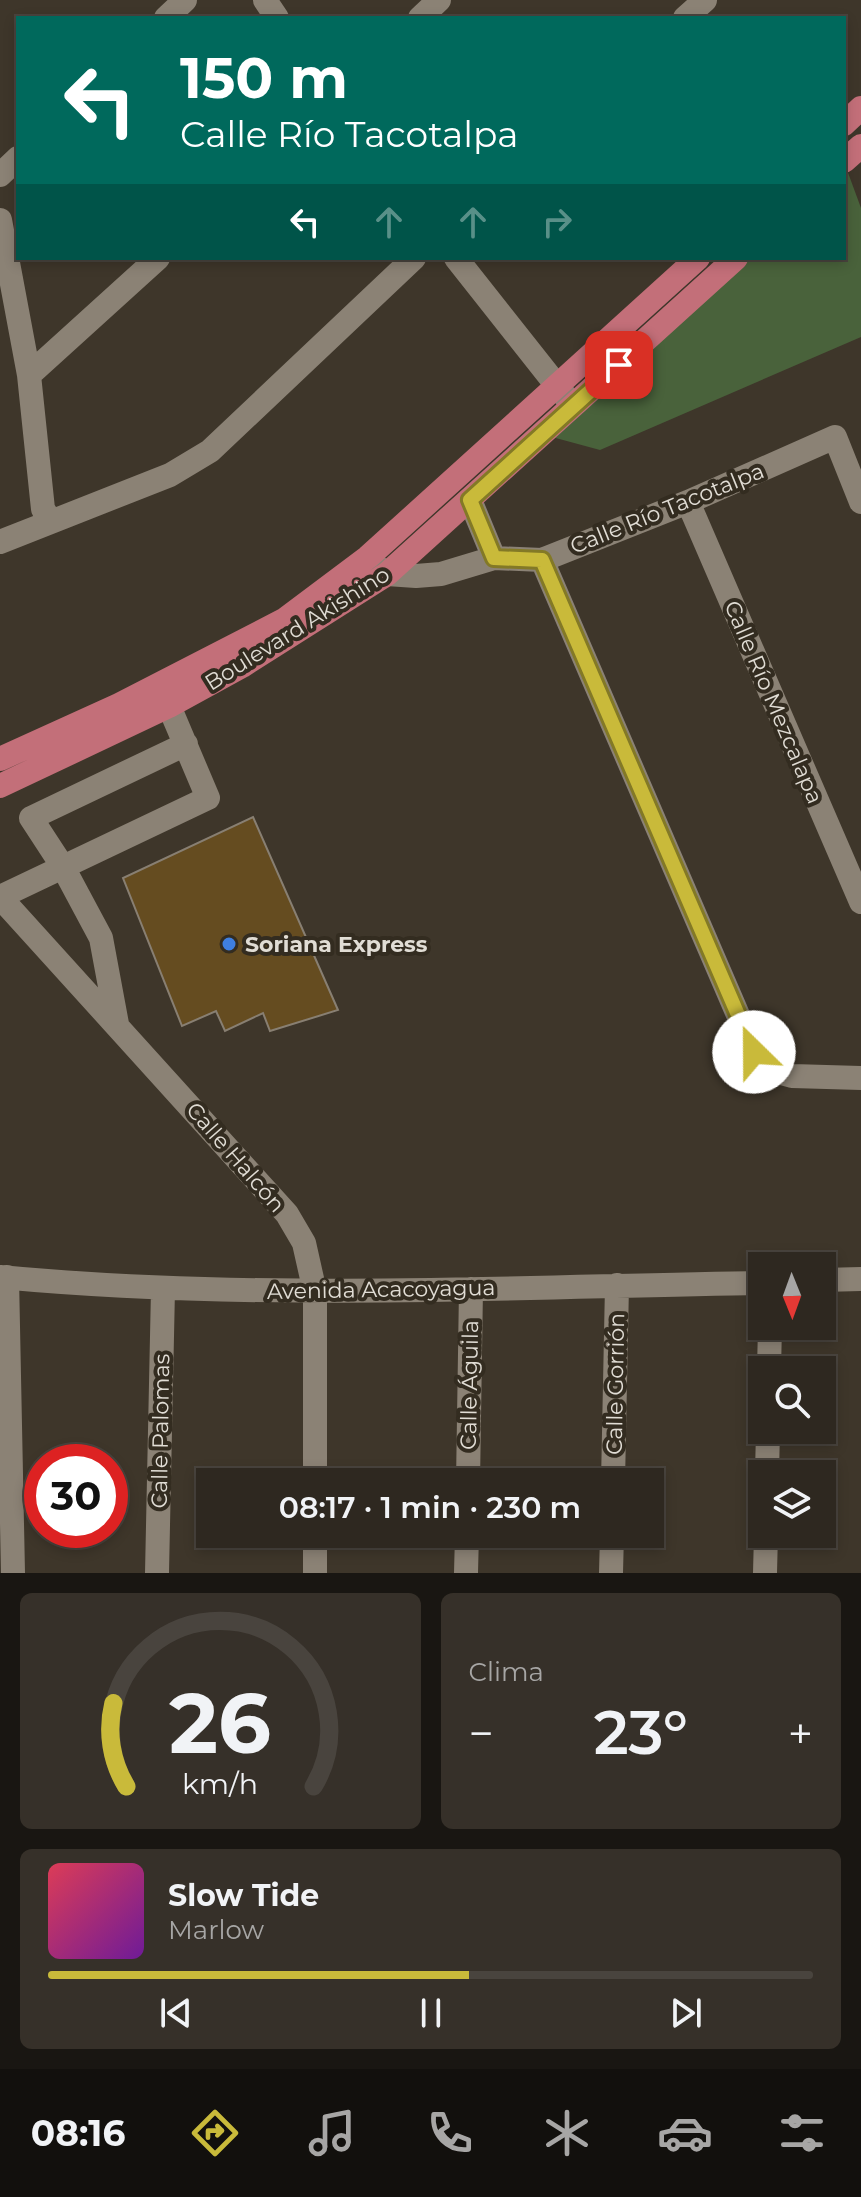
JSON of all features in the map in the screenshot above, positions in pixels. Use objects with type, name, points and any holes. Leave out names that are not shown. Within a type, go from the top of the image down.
[{"type":"main road","points":[[846,159],[861,144]]},
{"type":"main road","name":"Boulevard Akishino","points":[[0,759],[119,705],[284,620],[368,557],[696,260]]},
{"type":"main road","name":"Boulevard Akishino","points":[[0,786],[169,706],[242,666],[387,574],[734,260]]},
{"type":"street","points":[[168,16],[185,0]]},
{"type":"street","points":[[422,16],[439,0]]},
{"type":"street","points":[[687,16],[705,0]]},
{"type":"street","points":[[852,117],[861,144]]},
{"type":"street","points":[[0,175],[16,160]]},
{"type":"street","points":[[0,220],[29,375],[43,509],[50,520]]},
{"type":"street","points":[[29,375],[156,260]]},
{"type":"street","points":[[0,542],[170,475],[210,451],[412,260]]},
{"type":"street","points":[[458,260],[574,406]]},
{"type":"street","name":"Calle Río Tacotalpa","points":[[387,574],[441,574],[494,558],[542,560],[688,502],[835,437],[861,502]]},
{"type":"street","points":[[470,500],[494,558]]},
{"type":"street","name":"Calle Río Mezcalapa","points":[[688,502],[861,902]]},
{"type":"street","points":[[368,557],[387,574]]},
{"type":"street","points":[[542,560],[754,1052],[770,1070],[792,1076],[861,1078]]},
{"type":"street","points":[[0,897],[208,798],[169,706]]},
{"type":"street","points":[[117,1024],[101,938],[63,867],[31,818],[186,744]]},
{"type":"street","name":"Calle Halcón","points":[[0,897],[287,1214],[304,1243],[315,1292],[315,1468]]},
{"type":"street","points":[[3,1277],[13,1573]]},
{"type":"street","name":"Avenida Acacoyagua","points":[[3,1277],[163,1289],[315,1292],[748,1283]]},
{"type":"street","points":[[836,1280],[861,1279]]},
{"type":"street","name":"Calle Gorrión","points":[[613,1468],[617,1285]]},
{"type":"street","name":"Calle Palomas","points":[[157,1573],[163,1289]]},
{"type":"street","name":"Calle Águila","points":[[468,1468],[471,1289]]},
{"type":"street","points":[[315,1548],[315,1573]]},
{"type":"street","points":[[466,1573],[467,1548]]},
{"type":"street","points":[[611,1573],[612,1548]]},
{"type":"street","points":[[765,1573],[766,1548]]},
{"type":"green space","points":[[846,171],[861,208],[861,337],[600,450],[552,437],[748,260],[846,260]]},
{"type":"building","name":"Soriana Express","points":[[253,817],[338,1010],[270,1031],[263,1013],[225,1031],[216,1011],[182,1026],[123,878]]},
{"type":"place","name":"Soriana Express","points":[[229,944]]},
{"type":"route","points":[[619,365],[470,500],[494,558],[542,560],[754,1052]]}]
